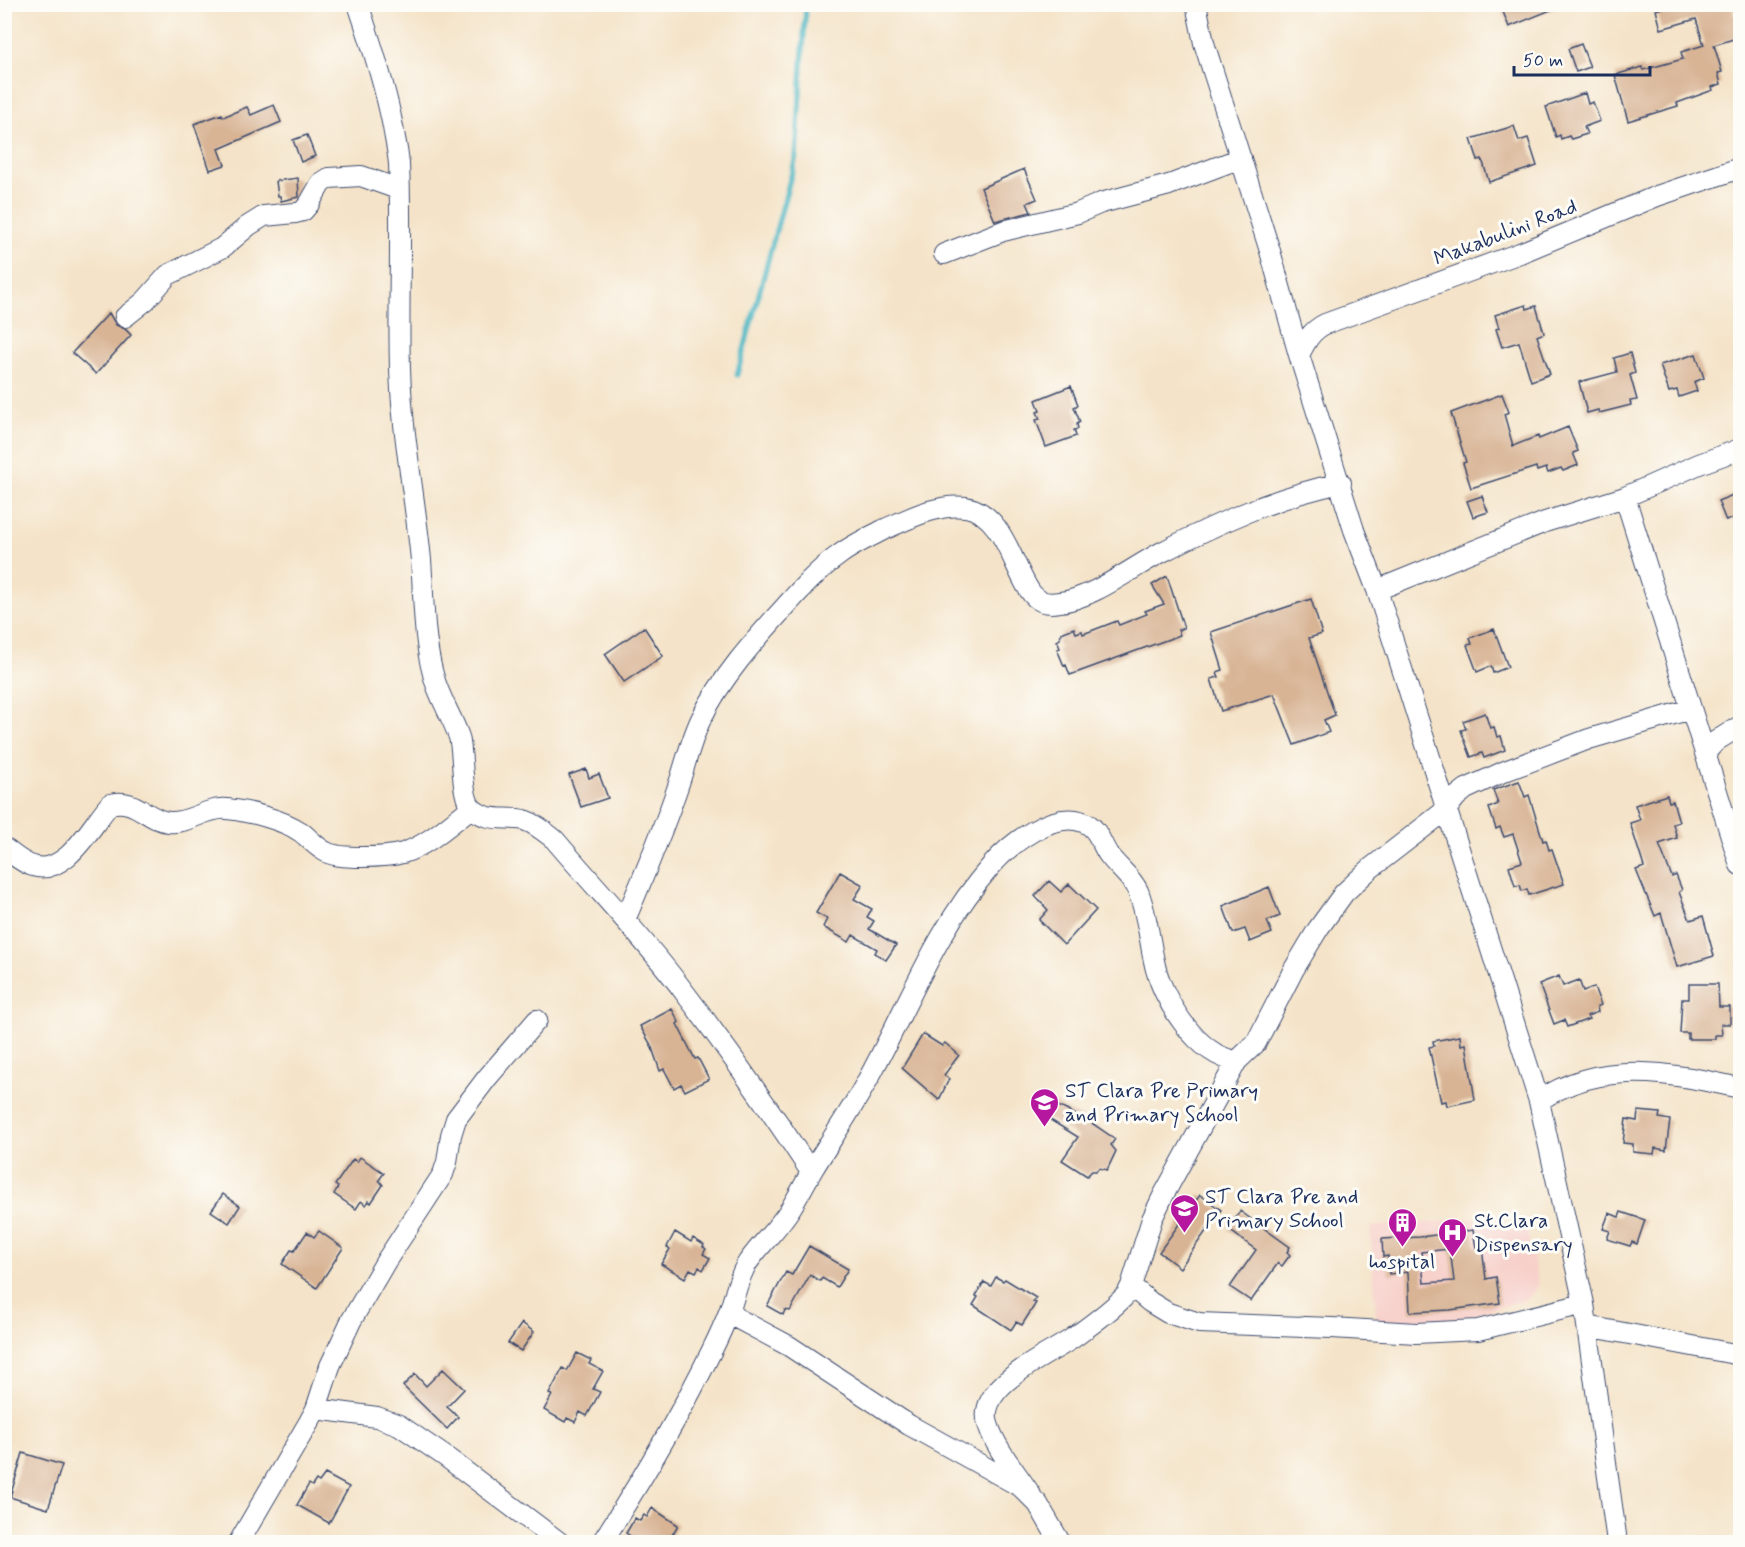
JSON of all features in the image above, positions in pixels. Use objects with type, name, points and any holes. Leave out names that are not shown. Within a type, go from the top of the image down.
[{"type":"street","points":[[358,4],[378,61],[399,163],[398,189],[401,213],[399,335],[402,402],[421,562],[427,649],[433,677],[459,737],[464,763],[466,800],[478,813],[497,820],[523,820],[541,828],[555,840],[684,992],[769,1109],[811,1172]]},
{"type":"street","points":[[1196,4],[1204,43],[1270,251],[1299,355],[1354,530],[1377,590],[1539,1101],[1584,1304],[1617,1542]]},
{"type":"street","points":[[944,254],[1003,231],[1078,213],[1101,203],[1185,179],[1241,158]]},
{"type":"street","name":"Makabulini Road","points":[[1299,355],[1306,339],[1314,330],[1325,324],[1570,233],[1658,196],[1740,168]]},
{"type":"street","points":[[125,317],[137,309],[168,275],[222,248],[264,216],[303,210],[321,183],[329,178],[361,176],[398,189]]},
{"type":"street","points":[[1377,590],[1545,522],[1625,496],[1698,464],[1740,449]]},
{"type":"street","points":[[625,920],[662,830],[691,741],[712,699],[768,626],[814,576],[838,555],[862,541],[926,512],[954,506],[968,507],[985,514],[995,526],[1027,587],[1038,600],[1049,603],[1064,602],[1110,582],[1166,550],[1251,509],[1306,490],[1341,483]]},
{"type":"street","points":[[1625,496],[1740,865]]},
{"type":"street","points":[[1060,1542],[998,1443],[988,1423],[987,1413],[990,1404],[1001,1386],[1018,1371],[1071,1339],[1120,1301],[1131,1286],[1162,1196],[1237,1061],[1256,1043],[1294,969],[1318,929],[1344,893],[1371,868],[1446,810],[1466,789],[1505,771],[1589,739],[1691,710]]},
{"type":"street","points":[[1705,753],[1716,741],[1740,726]]},
{"type":"street","points":[[4,848],[34,867],[56,864],[68,856],[83,840],[110,804],[124,802],[168,822],[176,822],[213,810],[226,809],[288,825],[300,831],[324,851],[333,854],[384,857],[403,853],[419,845],[471,808]]},
{"type":"street","points":[[602,1542],[699,1376],[729,1314],[748,1262],[788,1213],[867,1082],[923,969],[958,908],[992,864],[1014,842],[1039,828],[1063,819],[1082,821],[1095,828],[1110,857],[1135,885],[1149,924],[1157,972],[1185,1025],[1215,1054],[1225,1060],[1237,1061]]},
{"type":"street","points":[[239,1542],[298,1443],[316,1408],[330,1366],[351,1322],[386,1261],[443,1174],[456,1119],[487,1078],[537,1020]]},
{"type":"street","points":[[1539,1101],[1556,1089],[1574,1081],[1622,1072],[1675,1076],[1740,1088]]},
{"type":"street","points":[[1131,1286],[1168,1313],[1198,1323],[1233,1326],[1416,1333],[1478,1330],[1584,1304]]},
{"type":"street","points":[[729,1314],[789,1346],[909,1425],[1021,1487],[1031,1495]]},
{"type":"street","points":[[1587,1326],[1740,1355]]},
{"type":"street","points":[[316,1408],[376,1417],[399,1425],[446,1457],[559,1542]]},
{"type":"shaded area","name":"St.Clara Dispensary","points":[[1471,1219],[1527,1231],[1539,1284],[1528,1299],[1449,1321],[1377,1327],[1370,1227]]},
{"type":"building","points":[[1500,4],[1563,4],[1563,5],[1509,27]]},
{"type":"building","points":[[1675,4],[1731,4],[1735,17],[1738,16],[1740,37],[1714,45],[1722,72],[1718,73],[1721,84],[1712,87],[1713,90],[1677,103],[1678,106],[1628,121],[1615,75],[1683,59],[1681,52],[1704,45],[1696,19],[1661,29],[1656,10]]},
{"type":"building","points":[[1581,44],[1590,67],[1576,72],[1568,49]]},
{"type":"building","points":[[1585,93],[1588,104],[1593,102],[1600,121],[1584,127],[1587,134],[1571,139],[1569,136],[1561,139],[1560,135],[1556,137],[1546,107]]},
{"type":"building","points":[[274,105],[281,122],[219,149],[225,165],[210,170],[194,124],[222,114],[223,117],[247,107],[251,115]]},
{"type":"building","points":[[1514,126],[1519,141],[1528,138],[1537,166],[1489,182],[1482,159],[1478,160],[1471,139]]},
{"type":"building","points":[[307,135],[315,156],[301,162],[293,140]]},
{"type":"building","points":[[1024,169],[1037,199],[1027,203],[1031,212],[995,221],[981,188]]},
{"type":"building","points":[[298,178],[299,197],[281,201],[276,181]]},
{"type":"building","points":[[1526,305],[1527,309],[1536,306],[1544,333],[1537,336],[1550,374],[1531,381],[1519,342],[1502,347],[1496,329],[1499,328],[1495,315]]},
{"type":"building","points":[[109,313],[116,325],[131,335],[96,374],[72,353]]},
{"type":"building","points":[[1630,353],[1635,373],[1630,375],[1637,400],[1630,401],[1631,405],[1599,413],[1598,410],[1587,413],[1579,382],[1617,372],[1614,358]]},
{"type":"building","points":[[1696,354],[1704,378],[1694,382],[1697,391],[1679,397],[1677,390],[1669,392],[1660,365]]},
{"type":"building","points":[[1071,386],[1078,405],[1074,407],[1080,422],[1077,424],[1078,429],[1074,430],[1076,436],[1046,447],[1036,420],[1040,419],[1037,412],[1040,411],[1036,400]]},
{"type":"building","points":[[1502,394],[1509,412],[1504,414],[1513,446],[1538,436],[1539,439],[1568,427],[1578,451],[1573,453],[1578,465],[1563,471],[1561,468],[1548,473],[1546,468],[1537,471],[1536,467],[1471,488],[1463,463],[1466,462],[1451,413]]},
{"type":"building","points":[[1740,492],[1740,515],[1726,521],[1718,501]]},
{"type":"building","points":[[1482,496],[1488,512],[1473,517],[1467,501]]},
{"type":"building","points":[[1167,576],[1184,628],[1178,630],[1180,635],[1070,675],[1057,649],[1060,648],[1057,641],[1061,633],[1074,628],[1076,633],[1082,631],[1083,634],[1117,621],[1119,625],[1147,614],[1145,611],[1164,604],[1152,585]]},
{"type":"building","points":[[1311,599],[1322,634],[1309,638],[1335,715],[1324,720],[1329,732],[1294,745],[1274,694],[1221,711],[1211,679],[1219,677],[1217,672],[1223,670],[1211,632]]},
{"type":"building","points":[[644,627],[663,656],[624,682],[605,654]]},
{"type":"building","points":[[1494,629],[1508,667],[1493,673],[1491,666],[1477,672],[1467,645],[1472,644],[1470,638]]},
{"type":"building","points":[[1485,713],[1490,728],[1494,727],[1497,737],[1501,736],[1505,750],[1484,758],[1482,753],[1471,757],[1461,730],[1466,729],[1463,721]]},
{"type":"building","points":[[586,769],[589,778],[599,774],[608,798],[581,807],[569,775]]},
{"type":"building","points":[[1519,781],[1525,797],[1529,795],[1543,841],[1546,840],[1549,850],[1552,849],[1564,884],[1529,895],[1527,889],[1522,891],[1520,885],[1515,886],[1509,866],[1522,862],[1513,834],[1504,837],[1500,827],[1496,829],[1489,808],[1498,804],[1493,790]]},
{"type":"building","points":[[1667,795],[1669,802],[1673,801],[1679,822],[1673,824],[1677,838],[1659,844],[1672,877],[1676,875],[1682,890],[1679,892],[1690,920],[1703,916],[1714,956],[1677,967],[1661,913],[1655,916],[1636,870],[1644,867],[1630,823],[1640,820],[1635,805]]},
{"type":"building","points":[[840,872],[863,885],[854,899],[872,909],[867,917],[874,921],[869,929],[896,945],[886,960],[875,953],[877,949],[853,935],[849,942],[823,927],[827,919],[816,913]]},
{"type":"building","points":[[1049,881],[1061,892],[1069,884],[1096,910],[1064,945],[1039,920],[1048,910],[1035,896]]},
{"type":"building","points":[[1269,887],[1280,916],[1267,921],[1272,933],[1250,942],[1245,929],[1233,933],[1223,906]]},
{"type":"building","points":[[1559,976],[1563,986],[1579,980],[1583,991],[1594,987],[1601,1005],[1597,1007],[1598,1012],[1587,1016],[1589,1019],[1567,1027],[1564,1020],[1554,1024],[1539,984]]},
{"type":"building","points":[[1689,984],[1718,984],[1719,1007],[1730,1007],[1730,1024],[1721,1024],[1722,1035],[1715,1035],[1715,1039],[1688,1039],[1688,1033],[1680,1033],[1682,999],[1689,999]]},
{"type":"building","points":[[672,1009],[695,1059],[698,1058],[709,1079],[685,1091],[681,1084],[674,1088],[664,1069],[660,1071],[651,1045],[640,1026]]},
{"type":"building","points":[[923,1034],[942,1046],[945,1043],[959,1055],[944,1075],[949,1079],[939,1100],[902,1068]]},
{"type":"building","points":[[1460,1036],[1461,1045],[1466,1044],[1475,1100],[1447,1106],[1446,1101],[1441,1102],[1429,1047],[1434,1046],[1433,1041]]},
{"type":"building","points":[[1047,1100],[1093,1124],[1115,1139],[1111,1145],[1116,1151],[1107,1170],[1099,1168],[1087,1176],[1062,1160],[1078,1137],[1039,1113]]},
{"type":"building","points":[[1638,1111],[1660,1113],[1659,1118],[1670,1120],[1666,1150],[1655,1148],[1654,1154],[1633,1152],[1633,1144],[1623,1143],[1626,1119],[1637,1121]]},
{"type":"building","points":[[360,1157],[384,1173],[379,1180],[383,1185],[371,1203],[369,1201],[366,1205],[361,1201],[356,1209],[334,1194],[338,1187],[335,1185],[353,1159],[357,1162]]},
{"type":"building","points":[[223,1194],[240,1206],[229,1223],[211,1211]]},
{"type":"building","points":[[1200,1195],[1221,1210],[1180,1268],[1159,1252]]},
{"type":"building","points":[[1240,1211],[1290,1247],[1287,1252],[1290,1255],[1282,1266],[1278,1263],[1251,1301],[1230,1287],[1256,1250],[1228,1229]]},
{"type":"building","points":[[1621,1212],[1645,1220],[1637,1244],[1632,1242],[1630,1246],[1607,1239],[1610,1231],[1603,1229],[1609,1213],[1619,1217]]},
{"type":"building","points":[[1473,1230],[1476,1248],[1482,1247],[1486,1279],[1496,1277],[1500,1303],[1450,1310],[1410,1312],[1408,1272],[1389,1274],[1388,1256],[1383,1257],[1382,1239]],"holes":[[[1450,1249],[1454,1281],[1424,1283],[1421,1252]]]},
{"type":"building","points":[[319,1231],[343,1248],[317,1288],[282,1264],[307,1232],[314,1237]]},
{"type":"building","points":[[675,1232],[691,1242],[693,1238],[704,1245],[706,1249],[703,1254],[710,1258],[703,1270],[699,1267],[696,1272],[690,1269],[685,1278],[661,1264],[670,1249],[667,1247]]},
{"type":"building","points":[[809,1246],[848,1269],[837,1287],[822,1278],[820,1281],[810,1275],[790,1311],[785,1310],[783,1315],[767,1306],[786,1272],[792,1275]]},
{"type":"building","points":[[996,1277],[1003,1281],[1005,1279],[1036,1298],[1033,1302],[1036,1303],[1022,1325],[1016,1322],[1011,1330],[973,1305],[984,1282],[991,1286]]},
{"type":"building","points":[[522,1323],[534,1332],[521,1351],[508,1343]]},
{"type":"building","points":[[577,1353],[591,1360],[589,1364],[603,1371],[593,1389],[600,1392],[587,1416],[580,1412],[575,1422],[567,1418],[565,1422],[544,1410],[552,1395],[549,1394],[563,1368],[567,1371]]},
{"type":"building","points":[[443,1369],[464,1389],[447,1407],[458,1417],[447,1429],[403,1386],[415,1374],[426,1386]]},
{"type":"building","points":[[23,1453],[62,1465],[48,1509],[10,1497]]},
{"type":"building","points":[[325,1474],[349,1487],[329,1523],[297,1505],[309,1484],[312,1486],[316,1480],[319,1482]]},
{"type":"building","points":[[652,1508],[678,1525],[668,1542],[629,1542],[632,1537],[626,1533],[635,1518],[640,1521],[644,1515],[647,1517]]},
{"type":"waterway","points":[[737,375],[796,157],[806,4]]},
{"type":"place","name":"ST Clara Pre Primary and Primary School","points":[[1044,1128]]},
{"type":"place","name":"ST Clara Pre and Primary School","points":[[1184,1234]]},
{"type":"place","name":"hospital","points":[[1402,1248]]},
{"type":"place","name":"St.Clara Dispensary","points":[[1453,1258]]}]
